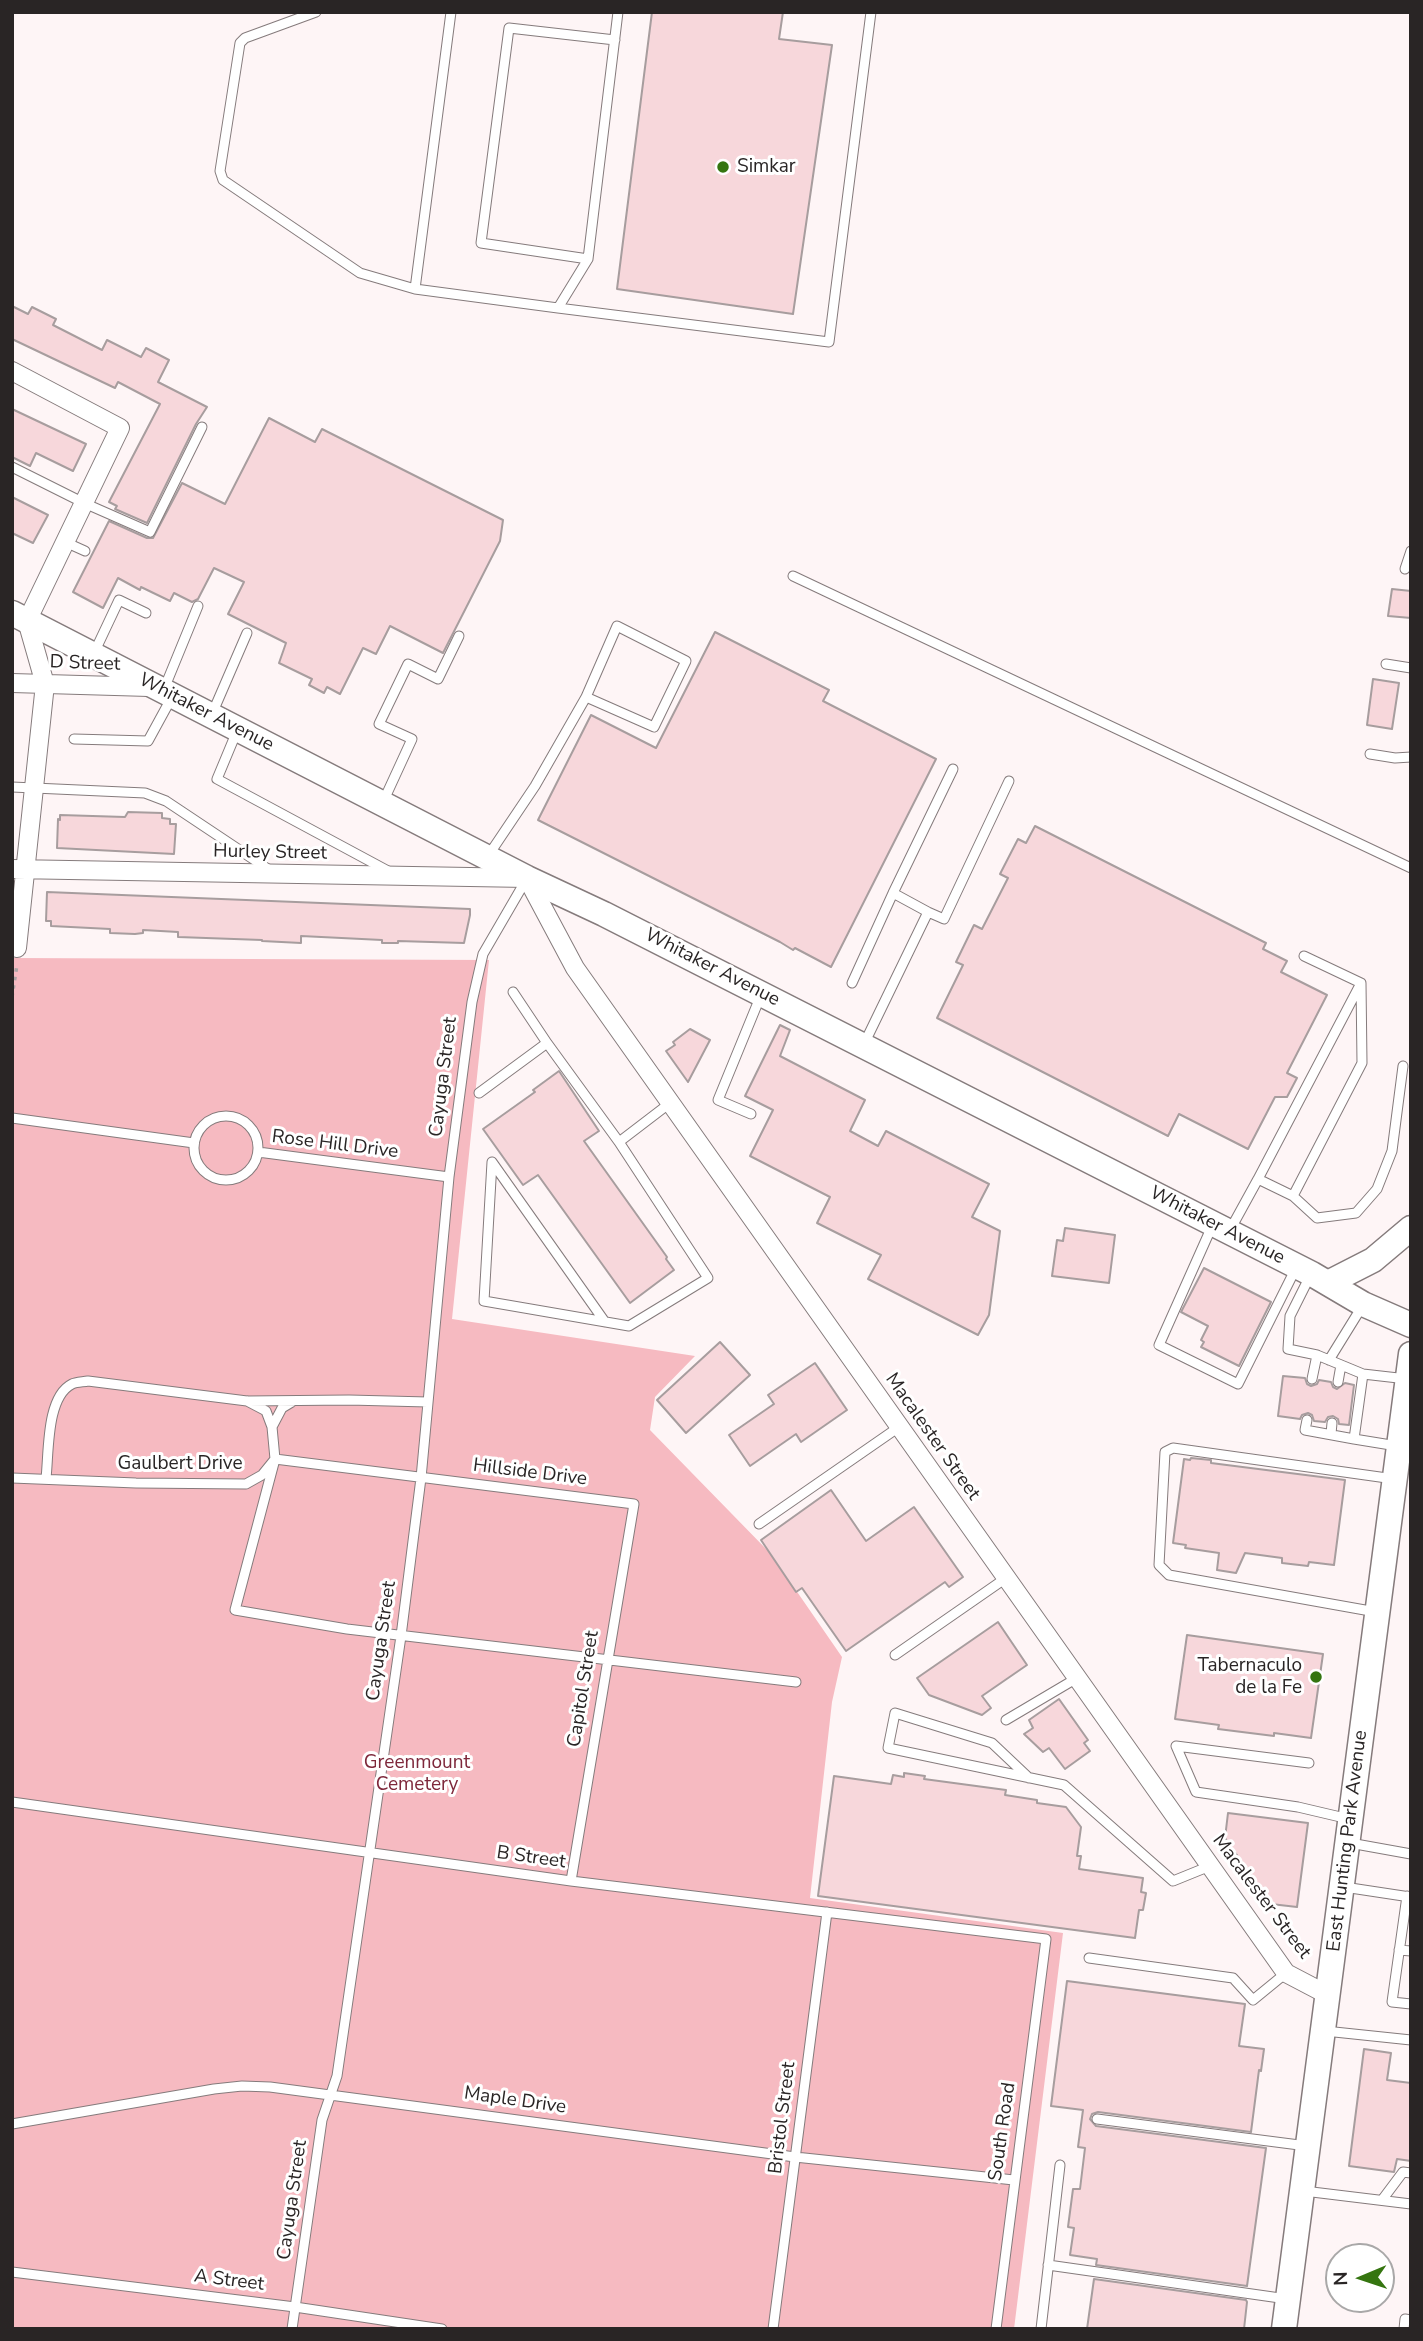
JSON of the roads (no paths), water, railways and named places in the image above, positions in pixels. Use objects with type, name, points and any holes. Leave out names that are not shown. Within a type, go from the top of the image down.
[{"type":"main road","name":"Whitaker Avenue","points":[[20,617],[527,878],[604,914],[1221,1228],[1363,1304],[1411,1325]]},
{"type":"main road","points":[[1312,1275],[1373,1260],[1411,1228]]},
{"type":"main road","name":"East Hunting Park Avenue","points":[[1284,2329],[1411,1354]]},
{"type":"street","points":[[12,371],[120,428],[65,542],[20,617],[46,684],[35,788],[19,870],[16,953]]},
{"type":"street","name":"D Street","points":[[12,683],[164,691]]},
{"type":"street","name":"Hurley Street","points":[[19,870],[527,878]]},
{"type":"street","name":"Macalester Street","points":[[527,878],[575,968],[1286,1973],[1328,1995]]},
{"type":"lane","points":[[316,12],[245,38],[240,43],[220,171],[223,180],[360,273],[415,289],[829,342],[871,12]]},
{"type":"lane","points":[[415,289],[451,12]]},
{"type":"lane","points":[[558,308],[589,260],[618,12]]},
{"type":"lane","points":[[589,260],[481,243],[509,28],[615,40]]},
{"type":"lane","points":[[12,467],[150,532],[202,426]]},
{"type":"lane","points":[[65,542],[85,551]]},
{"type":"lane","points":[[1405,569],[1411,551]]},
{"type":"lane","points":[[793,576],[1411,869]]},
{"type":"lane","points":[[93,654],[119,600],[146,613]]},
{"type":"lane","points":[[74,739],[148,741],[164,691],[198,606]]},
{"type":"lane","points":[[487,857],[535,786],[586,696],[617,626],[686,661],[654,727],[586,696]]},
{"type":"lane","points":[[212,716],[247,633]]},
{"type":"lane","points":[[382,803],[412,739],[380,724],[408,664],[439,679],[459,636]]},
{"type":"lane","points":[[1386,664],[1411,668]]},
{"type":"lane","points":[[237,729],[217,779],[398,876]]},
{"type":"lane","points":[[1370,754],[1395,758],[1411,757]]},
{"type":"lane","points":[[852,983],[953,769]]},
{"type":"lane","points":[[893,893],[944,919],[1009,781]]},
{"type":"lane","points":[[12,787],[145,793],[166,801],[276,874]]},
{"type":"lane","name":"Cayuga Street","points":[[292,2329],[322,2120],[337,2076],[401,1636],[421,1478],[449,1177],[472,1002],[483,954],[527,878]]},
{"type":"lane","points":[[863,1046],[928,912]]},
{"type":"lane","points":[[1304,956],[1361,983]]},
{"type":"lane","points":[[1312,1275],[1238,1384],[1159,1345],[1221,1228],[1258,1179],[1361,983]]},
{"type":"lane","points":[[1293,1196],[1362,1063],[1361,983]]},
{"type":"lane","points":[[513,992],[619,1142],[708,1278],[629,1326],[605,1322],[484,1301],[492,1162],[605,1322]]},
{"type":"lane","points":[[751,1115],[718,1100],[762,994]]},
{"type":"lane","points":[[479,1093],[547,1043]]},
{"type":"lane","points":[[1258,1179],[1293,1196],[1317,1218],[1356,1213],[1377,1189],[1392,1151],[1403,1066]]},
{"type":"lane","points":[[619,1142],[670,1103]]},
{"type":"lane","name":"Rose Hill Drive","points":[[231,1115],[240,1118],[255,1133],[258,1152],[255,1163],[248,1172],[238,1178],[216,1179],[199,1165],[194,1154],[194,1143],[197,1133],[211,1119],[231,1115]]},
{"type":"lane","points":[[12,1118],[194,1143]]},
{"type":"lane","name":"Rose Hill Drive","points":[[258,1152],[449,1177]]},
{"type":"lane","points":[[1312,1275],[1290,1316],[1288,1349],[1317,1355],[1363,1374],[1408,1380]]},
{"type":"lane","points":[[1328,1360],[1363,1304]]},
{"type":"lane","points":[[1312,1379],[1317,1355]]},
{"type":"lane","points":[[1338,1382],[1341,1365]]},
{"type":"lane","points":[[1354,1439],[1363,1374]]},
{"type":"lane","points":[[46,1478],[54,1406],[61,1393],[72,1383],[88,1381],[247,1401],[428,1402]]},
{"type":"lane","points":[[247,1401],[266,1411],[272,1427],[275,1459],[235,1610],[401,1636],[796,1682]]},
{"type":"lane","points":[[272,1427],[282,1408],[296,1401]]},
{"type":"lane","points":[[1307,1420],[1305,1430],[1399,1447]]},
{"type":"lane","points":[[1331,1434],[1332,1423]]},
{"type":"lane","points":[[759,1524],[900,1427]]},
{"type":"lane","points":[[1378,1612],[1169,1575],[1159,1565],[1165,1452],[1173,1448],[1395,1479]]},
{"type":"lane","points":[[275,1459],[421,1478]]},
{"type":"lane","name":"Gaulbert Drive","points":[[12,1478],[246,1484],[262,1475],[275,1459]]},
{"type":"lane","name":"Hillside Drive","points":[[421,1478],[634,1504]]},
{"type":"lane","name":"Capitol Street","points":[[571,1881],[634,1504]]},
{"type":"lane","points":[[895,1655],[1006,1578]]},
{"type":"lane","points":[[1006,1720],[1077,1678]]},
{"type":"lane","points":[[1029,1778],[992,1743],[895,1713],[888,1748],[1029,1778],[1065,1785],[1173,1881],[1210,1866]]},
{"type":"lane","points":[[1309,1763],[1176,1746],[1196,1792],[1297,1807],[1349,1831],[1411,1854]]},
{"type":"lane","name":"B Street","points":[[12,1802],[571,1881],[1046,1939]]},
{"type":"lane","points":[[1342,1887],[1409,1897],[1392,2002],[1411,2004]]},
{"type":"lane","name":"Bristol Street","points":[[773,2329],[827,1912]]},
{"type":"lane","name":"South Road","points":[[996,2329],[1046,1939]]},
{"type":"lane","points":[[1399,1950],[1411,1951]]},
{"type":"lane","points":[[1089,1958],[1233,1978],[1253,2000],[1286,1973]]},
{"type":"lane","points":[[1324,2031],[1411,2040]]},
{"type":"lane","name":"Maple Drive","points":[[12,2124],[214,2089],[270,2087],[795,2157],[1014,2180]]},
{"type":"lane","points":[[1097,2119],[1308,2147]]},
{"type":"lane","points":[[1041,2329],[1060,2165]]},
{"type":"lane","points":[[1382,2200],[1404,2172],[1411,2173]]},
{"type":"lane","points":[[1303,2191],[1411,2204]]},
{"type":"lane","points":[[1048,2265],[1288,2299]]},
{"type":"lane","name":"A Street","points":[[12,2272],[295,2307],[442,2329]]},
{"type":"lane","points":[[1404,2329],[1405,2319],[1411,2320]]},
{"type":"place","name":"Simkar","points":[[723,167]]},
{"type":"place","name":"Tabernaculo de la Fe","points":[[1316,1677]]},
{"type":"park label","name":"Greenmount Cemetery","points":[[417,1774]]}]
